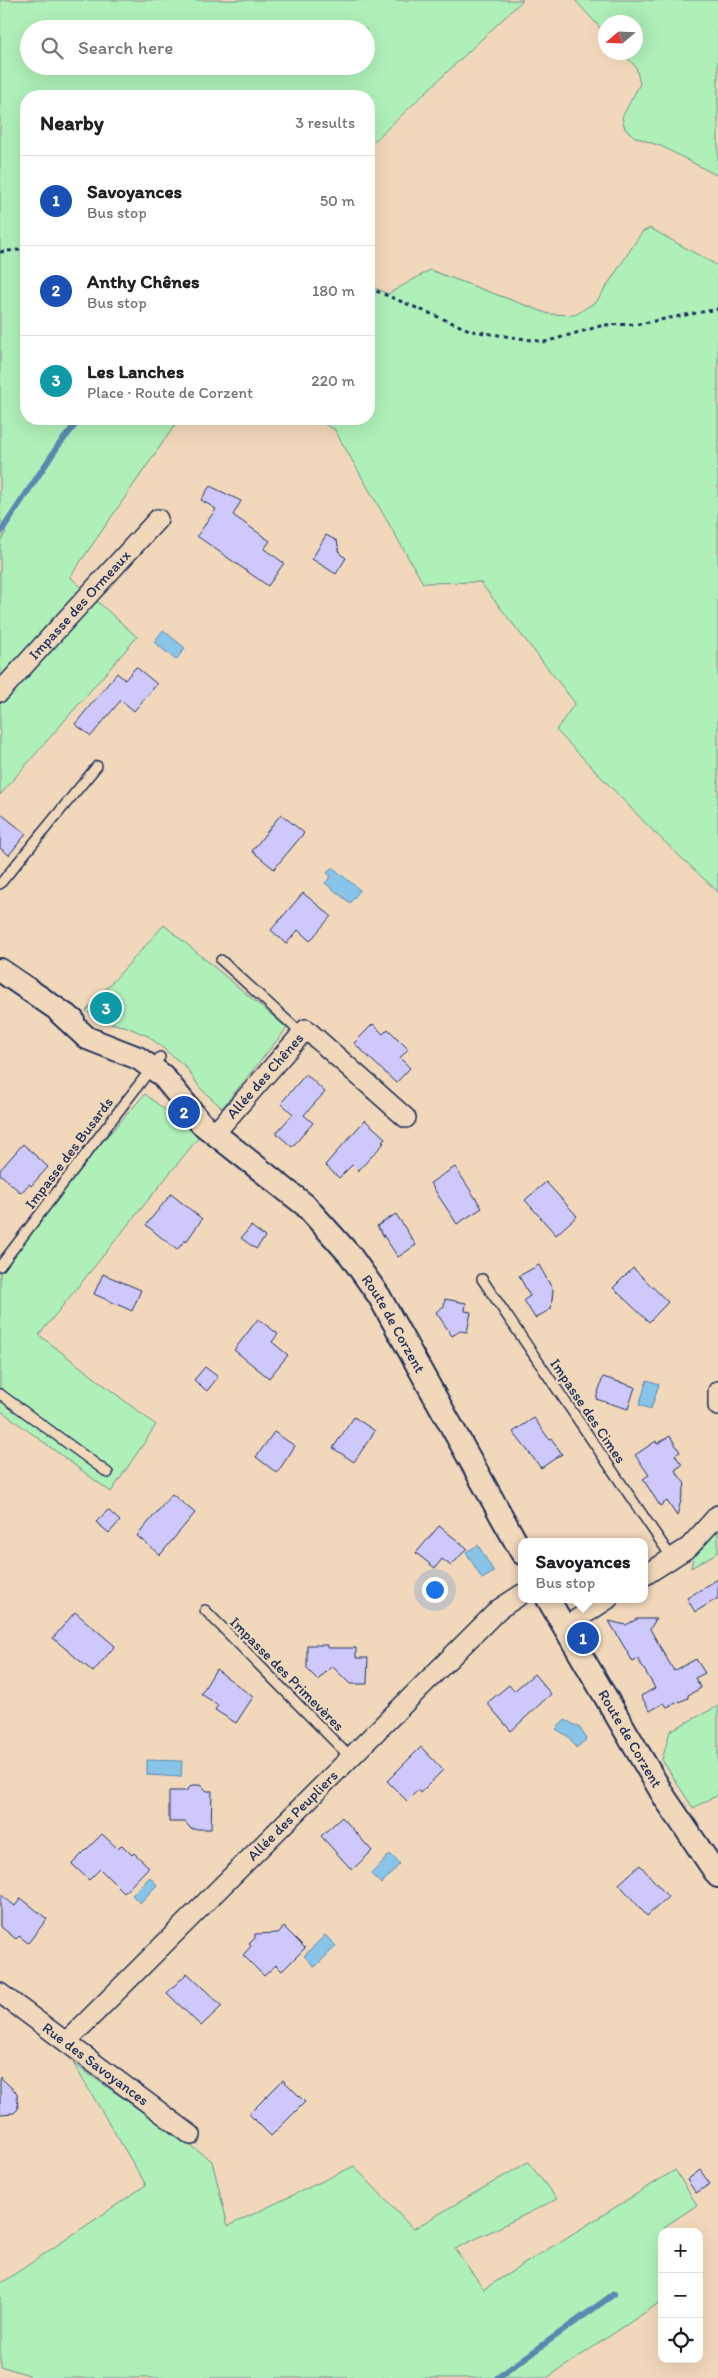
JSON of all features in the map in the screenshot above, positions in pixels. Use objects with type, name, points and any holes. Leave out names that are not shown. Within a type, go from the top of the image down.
[{"type":"street","name":"Impasse des Ormeaux","points":[[0,692],[158,519]]},
{"type":"street","name":"Route de Corzent","points":[[0,970],[60,1013],[87,1038],[156,1062],[167,1081],[196,1118],[305,1205],[336,1238],[365,1275],[395,1325],[518,1546]]},
{"type":"street","name":"Allée des Chênes","points":[[215,1133],[306,1030],[406,1118]]},
{"type":"street","points":[[718,1391],[718,1406]]},
{"type":"street","points":[[648,1573],[688,1547],[718,1515]]},
{"type":"street","name":"Allée des Peupliers","points":[[67,2041],[499,1609],[518,1597]]},
{"type":"street","name":"Route de Corzent","points":[[550,1603],[665,1798],[718,1876]]},
{"type":"street","points":[[565,1627],[602,1603]]},
{"type":"street","name":"Rue des Savoyances","points":[[0,1993],[191,2135]]},
{"type":"lane","points":[[0,884],[97,766]]},
{"type":"lane","points":[[221,960],[302,1034]]},
{"type":"lane","name":"Impasse des Busards","points":[[0,1266],[156,1062]]},
{"type":"lane","name":"Impasse des Cimes","points":[[482,1279],[672,1558]]},
{"type":"lane","points":[[0,1394],[108,1473]]},
{"type":"lane","name":"Impasse des Primevères","points":[[205,1610],[351,1758]]},
{"type":"path","points":[[0,252],[20,250]]},
{"type":"path","points":[[375,291],[472,331],[545,342],[604,325],[638,324],[718,309]]},
{"type":"green space","points":[[0,0],[523,0],[375,140],[375,90],[20,90],[20,425],[175,425],[70,577],[137,637],[0,795],[0,542],[6,532],[0,518]]},
{"type":"green space","points":[[575,0],[718,0],[718,176],[663,147],[635,137],[625,129],[622,117],[640,84],[636,67],[630,60],[643,60],[643,15],[598,15],[598,25]]},
{"type":"green space","points":[[650,228],[718,266],[718,892],[653,831],[556,730],[575,703],[480,582],[423,583],[334,429],[326,425],[375,425],[375,288],[388,294],[430,270],[549,314],[575,315],[597,301],[642,232]]},
{"type":"green space","points":[[164,925],[287,1028],[222,1108],[200,1088],[186,1067],[148,1036],[127,1027],[101,1021],[86,1011]]},
{"type":"green space","points":[[145,1094],[199,1137],[39,1335],[156,1425],[111,1492],[0,1410],[0,1256]]},
{"type":"green space","points":[[718,1528],[718,1552],[691,1568],[695,1549]]},
{"type":"green space","points":[[718,1706],[718,1795],[693,1808],[662,1760],[670,1731]]},
{"type":"green space","points":[[73,2063],[212,2161],[228,2226],[354,2166],[413,2229],[528,2162],[557,2199],[455,2249],[484,2289],[675,2170],[697,2205],[665,2228],[658,2228],[658,2304],[547,2378],[32,2378],[29,2375],[0,2366],[0,2284],[146,2185]]},
{"type":"water","points":[[163,630],[185,648],[176,660],[154,642]]},
{"type":"water","points":[[332,867],[360,890],[350,903],[325,883],[331,876],[327,873]]},
{"type":"water","points":[[647,1380],[659,1384],[651,1409],[639,1405]]},
{"type":"water","points":[[478,1545],[494,1572],[482,1579],[466,1552]]},
{"type":"water","points":[[565,1720],[579,1727],[587,1739],[576,1748],[569,1737],[556,1729]]},
{"type":"water","points":[[147,1760],[182,1761],[181,1777],[147,1775]]},
{"type":"water","points":[[390,1854],[400,1864],[381,1884],[371,1874]]},
{"type":"water","points":[[150,1877],[157,1885],[140,1903],[132,1895]]},
{"type":"water","points":[[325,1935],[336,1946],[315,1967],[304,1956]]},
{"type":"building","points":[[210,486],[241,501],[233,515],[270,541],[264,549],[284,563],[268,586],[197,536],[216,509],[201,500]]},
{"type":"building","points":[[326,535],[337,541],[340,554],[346,558],[336,574],[312,559]]},
{"type":"building","points":[[136,667],[157,684],[134,711],[121,700],[91,736],[75,724],[117,673],[125,680]]},
{"type":"building","points":[[0,813],[26,834],[9,855],[0,848]]},
{"type":"building","points":[[281,814],[304,833],[274,869],[252,851]]},
{"type":"building","points":[[303,893],[331,916],[310,941],[298,930],[286,944],[271,930]]},
{"type":"building","points":[[373,1024],[383,1034],[388,1029],[408,1049],[400,1058],[410,1068],[396,1083],[354,1043]]},
{"type":"building","points":[[306,1074],[325,1092],[304,1115],[313,1123],[292,1147],[276,1133],[293,1114],[281,1103]]},
{"type":"building","points":[[365,1120],[385,1138],[382,1141],[384,1143],[358,1171],[352,1165],[339,1178],[325,1165]]},
{"type":"building","points":[[23,1144],[48,1167],[31,1186],[29,1184],[21,1193],[0,1174],[0,1170]]},
{"type":"building","points":[[455,1167],[482,1208],[457,1224],[430,1183]]},
{"type":"building","points":[[546,1182],[577,1216],[556,1235],[525,1200]]},
{"type":"building","points":[[171,1194],[202,1219],[186,1242],[185,1240],[177,1250],[146,1225]]},
{"type":"building","points":[[396,1214],[416,1245],[398,1257],[377,1226]]},
{"type":"building","points":[[251,1226],[265,1237],[256,1249],[241,1238]]},
{"type":"building","points":[[539,1265],[553,1290],[551,1309],[535,1318],[524,1300],[530,1296],[519,1276]]},
{"type":"building","points":[[633,1268],[668,1302],[649,1322],[613,1288]]},
{"type":"building","points":[[103,1274],[141,1290],[132,1311],[94,1294]]},
{"type":"building","points":[[445,1299],[466,1303],[465,1311],[471,1312],[467,1332],[460,1331],[452,1336],[436,1312],[444,1306]]},
{"type":"building","points":[[258,1319],[278,1334],[272,1342],[288,1355],[269,1378],[234,1350]]},
{"type":"building","points":[[205,1367],[218,1377],[207,1391],[194,1380]]},
{"type":"building","points":[[603,1377],[635,1387],[628,1409],[596,1399]]},
{"type":"building","points":[[354,1417],[375,1431],[354,1462],[333,1448]]},
{"type":"building","points":[[534,1418],[562,1454],[541,1468],[513,1432]]},
{"type":"building","points":[[274,1432],[295,1446],[277,1473],[256,1457]]},
{"type":"building","points":[[670,1436],[680,1452],[675,1455],[682,1465],[675,1470],[685,1484],[677,1516],[667,1501],[660,1506],[643,1479],[649,1475],[635,1455],[656,1441],[657,1444]]},
{"type":"building","points":[[172,1494],[195,1513],[160,1555],[137,1536]]},
{"type":"building","points":[[108,1510],[120,1521],[109,1533],[96,1522]]},
{"type":"building","points":[[439,1526],[467,1548],[451,1566],[442,1559],[435,1568],[416,1553]]},
{"type":"building","points":[[718,1579],[718,1598],[695,1612],[687,1598]]},
{"type":"building","points":[[75,1612],[115,1646],[93,1672],[53,1638]]},
{"type":"building","points":[[637,1619],[656,1619],[650,1629],[674,1671],[696,1659],[705,1673],[695,1678],[701,1688],[688,1695],[688,1698],[667,1707],[664,1703],[650,1711],[641,1696],[655,1688],[638,1659],[633,1662],[609,1621],[626,1625]]},
{"type":"building","points":[[307,1645],[327,1645],[327,1648],[356,1648],[356,1658],[368,1658],[367,1684],[350,1684],[332,1666],[318,1680],[307,1669]]},
{"type":"building","points":[[216,1669],[253,1697],[236,1723],[215,1710],[218,1705],[201,1694]]},
{"type":"building","points":[[534,1674],[551,1694],[511,1731],[487,1703],[509,1685],[514,1691]]},
{"type":"building","points":[[421,1747],[443,1770],[420,1793],[418,1790],[407,1801],[387,1781]]},
{"type":"building","points":[[192,1785],[201,1785],[207,1791],[212,1791],[211,1829],[191,1829],[185,1822],[169,1822],[169,1791],[186,1791]]},
{"type":"building","points":[[342,1817],[372,1851],[352,1870],[321,1836]]},
{"type":"building","points":[[102,1834],[118,1849],[122,1845],[149,1867],[124,1893],[100,1869],[89,1880],[72,1864]]},
{"type":"building","points":[[640,1865],[668,1897],[647,1916],[619,1884]]},
{"type":"building","points":[[0,1894],[15,1906],[21,1898],[47,1919],[28,1943],[19,1936],[16,1939],[0,1926]]},
{"type":"building","points":[[284,1927],[305,1948],[282,1971],[276,1965],[264,1976],[243,1955],[251,1946],[249,1944],[255,1938],[255,1934],[278,1933]]},
{"type":"building","points":[[187,1973],[222,2006],[201,2026],[167,1993]]},
{"type":"building","points":[[0,2077],[17,2093],[18,2109],[14,2113],[0,2114]]},
{"type":"building","points":[[283,2080],[305,2102],[271,2136],[249,2114]]},
{"type":"building","points":[[700,2170],[710,2184],[696,2193],[687,2180]]},
{"type":"waterway","points":[[0,533],[58,446],[75,425]]},
{"type":"waterway","points":[[497,2378],[614,2294]]},
{"type":"place","name":"Les Lanches","points":[[106,1008]]},
{"type":"place","name":"Anthy Chênes","points":[[184,1112]]},
{"type":"place","name":"Savoyances","points":[[583,1638]]}]
